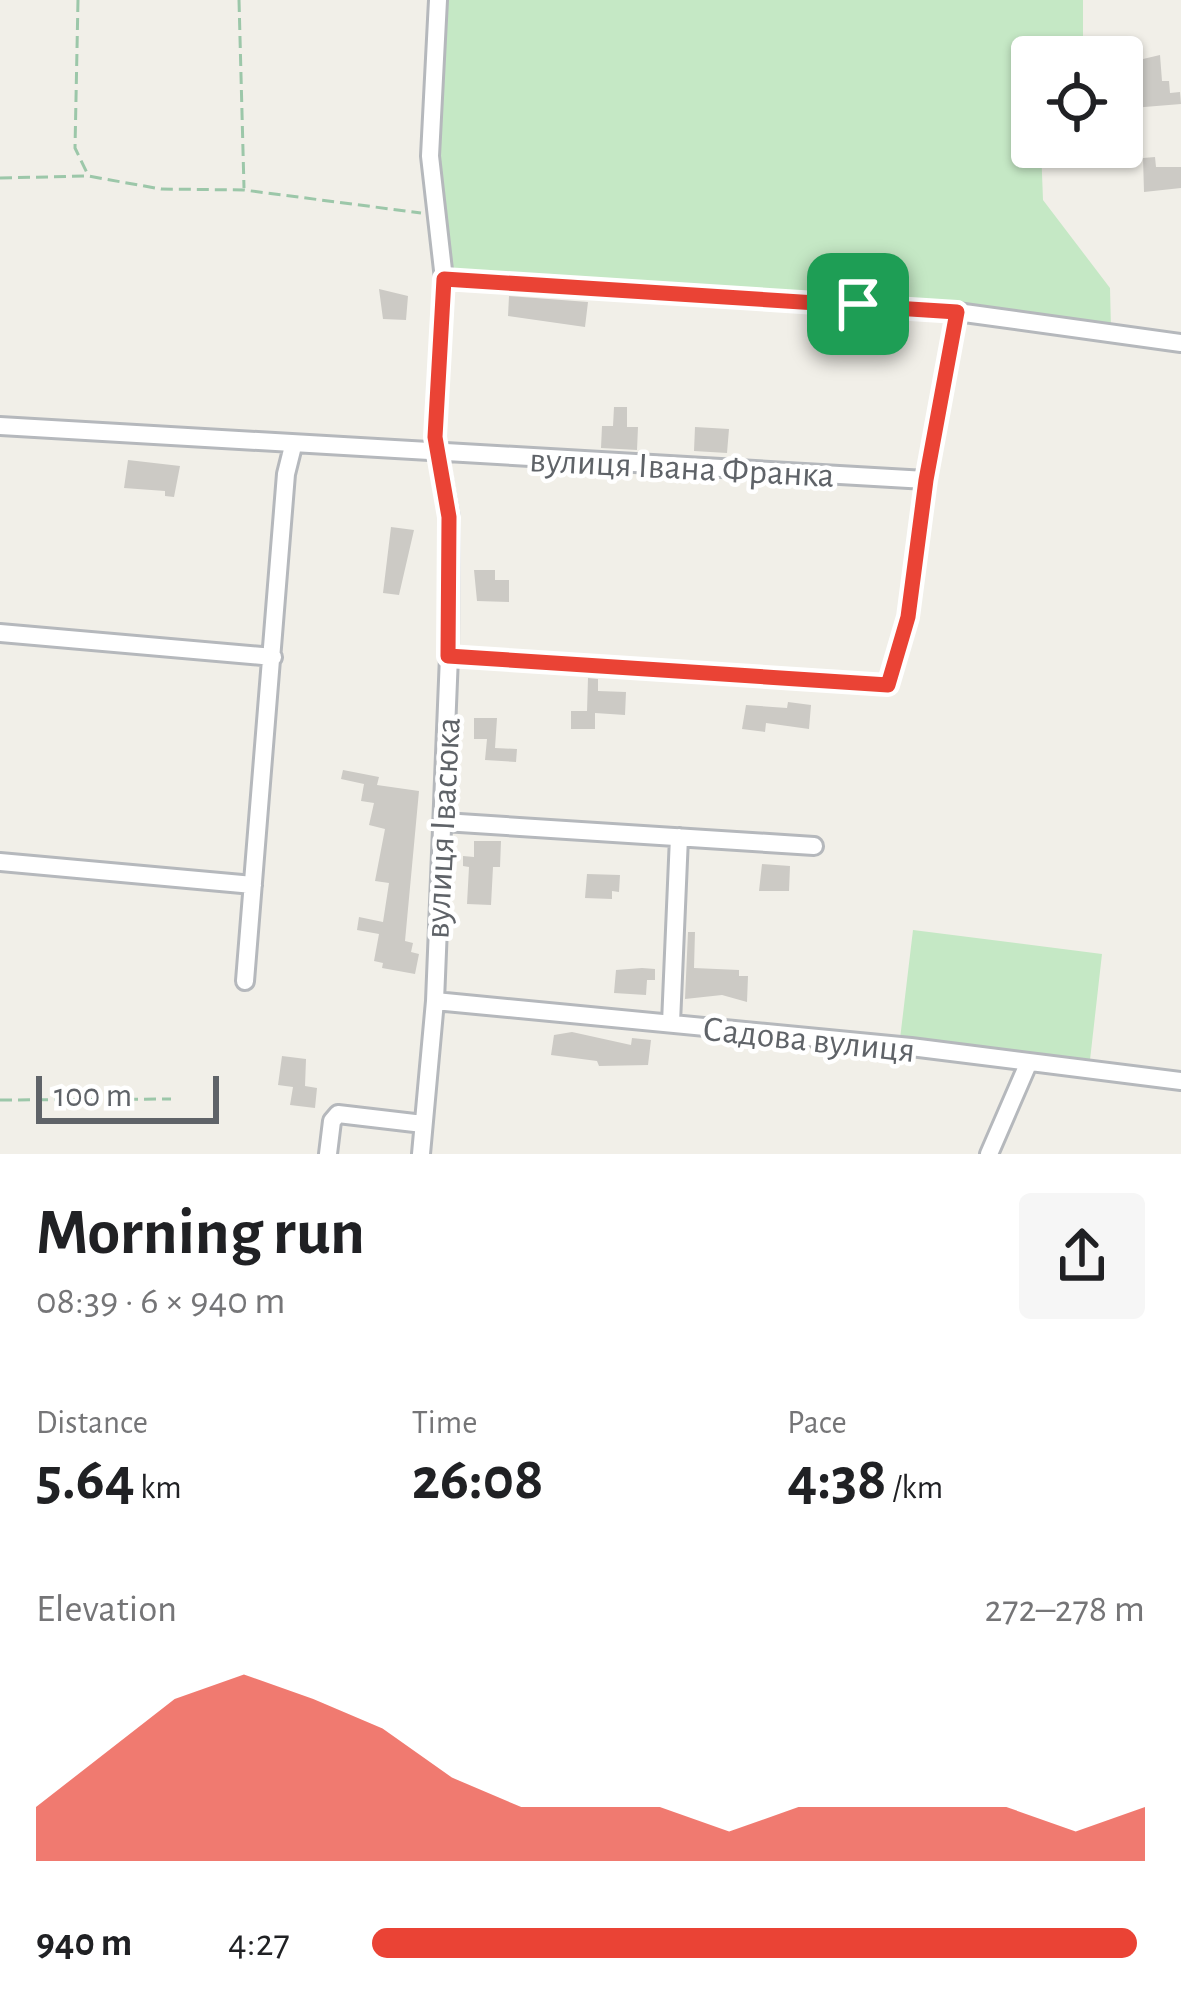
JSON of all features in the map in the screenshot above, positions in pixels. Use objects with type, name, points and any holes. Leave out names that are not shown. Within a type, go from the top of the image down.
[{"type":"street","name":"вулиця Івасюка","points":[[421,1154],[435,1001],[448,656],[449,517],[438,453],[444,279],[430,156],[438,0]]},
{"type":"street","points":[[444,279],[957,312],[1181,344]]},
{"type":"street","points":[[448,656],[888,685],[908,617],[926,480],[957,312]]},
{"type":"street","name":"вулиця Івана Франка","points":[[0,426],[926,480]]},
{"type":"street","points":[[244,981],[293,446]]},
{"type":"street","points":[[0,633],[273,657]]},
{"type":"street","points":[[444,821],[814,846]]},
{"type":"street","points":[[671,1023],[679,837]]},
{"type":"street","points":[[0,862],[253,885]]},
{"type":"street","name":"Садова вулиця","points":[[435,1001],[1181,1081]]},
{"type":"street","points":[[989,1154],[1028,1064]]},
{"type":"street","points":[[328,1154],[338,1114],[423,1124]]},
{"type":"path","points":[[78,0],[75,148],[88,176]]},
{"type":"path","points":[[239,0],[244,190]]},
{"type":"path","points":[[0,178],[88,176],[161,189],[244,190],[435,214]]},
{"type":"path","points":[[0,1100],[171,1099]]},
{"type":"green space","points":[[446,0],[1083,0],[1083,36],[1011,36],[1011,168],[1042,168],[1043,200],[1110,288],[1111,329],[864,297],[451,271],[436,157]]},
{"type":"green space","points":[[913,930],[1102,954],[1090,1060],[900,1039]]},
{"type":"building","points":[[1160,55],[1162,81],[1169,81],[1170,93],[1180,92],[1181,104],[1143,107],[1143,59]]},
{"type":"building","points":[[1155,157],[1156,167],[1181,167],[1181,188],[1144,192],[1143,158]]},
{"type":"building","points":[[379,289],[408,296],[406,320],[383,319]]},
{"type":"building","points":[[509,296],[588,302],[585,327],[508,316]]},
{"type":"building","points":[[614,407],[627,407],[627,427],[638,427],[637,450],[601,448],[602,426],[613,426]]},
{"type":"building","points":[[695,427],[729,429],[727,453],[694,451]]},
{"type":"building","points":[[128,460],[180,466],[174,497],[165,496],[165,491],[124,488]]},
{"type":"building","points":[[391,527],[414,530],[399,595],[383,593]]},
{"type":"building","points":[[474,570],[495,570],[495,580],[509,580],[509,602],[477,601]]},
{"type":"building","points":[[588,678],[598,679],[598,691],[626,692],[625,715],[595,713],[595,729],[571,729],[571,711],[587,711]]},
{"type":"building","points":[[788,702],[811,705],[809,729],[766,723],[765,732],[742,729],[746,705],[787,708]]},
{"type":"building","points":[[474,718],[497,718],[495,748],[517,749],[516,762],[485,760],[487,739],[474,739]]},
{"type":"building","points":[[343,770],[379,777],[377,785],[419,791],[405,941],[413,943],[411,952],[419,954],[415,974],[382,968],[383,963],[374,961],[379,934],[357,930],[359,917],[383,922],[389,883],[375,881],[385,829],[369,825],[374,803],[361,801],[364,784],[341,779]]},
{"type":"building","points":[[474,841],[501,841],[500,867],[493,867],[491,905],[467,904],[469,867],[463,866],[463,856],[474,857]]},
{"type":"building","points":[[762,864],[790,866],[789,891],[759,891]]},
{"type":"building","points":[[587,874],[620,875],[619,892],[612,891],[612,899],[585,898]]},
{"type":"building","points":[[688,932],[695,932],[694,968],[739,970],[739,976],[748,976],[747,1002],[722,995],[685,999]]},
{"type":"building","points":[[655,969],[655,980],[647,980],[646,995],[614,993],[616,970]]},
{"type":"building","points":[[572,1032],[631,1045],[632,1038],[651,1040],[648,1065],[599,1066],[597,1061],[551,1055],[554,1035]]},
{"type":"building","points":[[282,1056],[306,1059],[305,1086],[317,1088],[315,1108],[290,1105],[293,1087],[278,1085]]},
{"type":"route","points":[[444,279],[858,304],[957,312],[926,480],[908,617],[888,685],[448,656],[449,517],[435,437],[444,279]]}]
